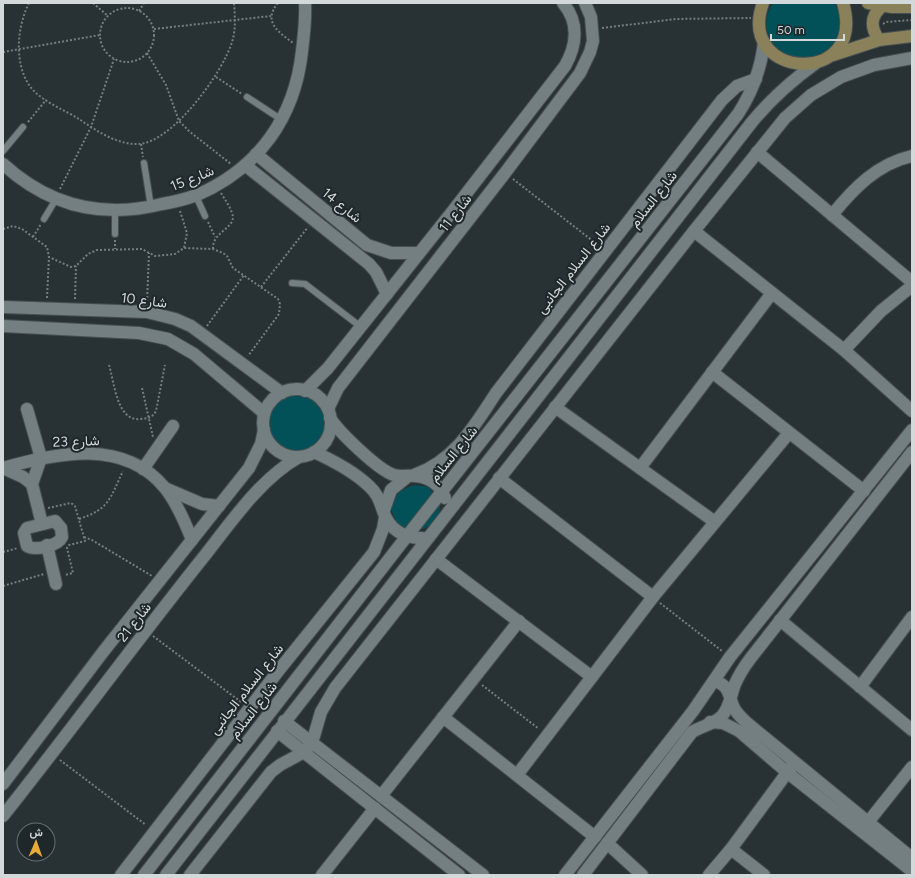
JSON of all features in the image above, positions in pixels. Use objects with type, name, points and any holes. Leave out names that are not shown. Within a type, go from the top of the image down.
[{"type":"street","name":"شارع 15","points":[[3,164],[34,188],[56,199],[94,210],[151,207],[196,196],[217,186],[256,154],[270,138],[282,120],[296,86],[306,21],[305,3]]},
{"type":"street","name":"شارع 11","points":[[305,391],[325,372],[361,327],[565,66],[575,43],[575,31],[572,19],[563,3]]},
{"type":"street","points":[[585,3],[591,17],[593,29]]},
{"type":"street","points":[[763,3],[758,12],[760,30],[764,42],[774,54],[786,62],[801,65],[816,63]]},
{"type":"street","points":[[830,56],[840,45],[846,31],[847,16],[843,3]]},
{"type":"street","points":[[868,3],[882,6],[912,7]]},
{"type":"street","points":[[879,40],[873,32],[872,22],[875,13],[882,6]]},
{"type":"street","name":"شارع 11","points":[[329,413],[338,388],[505,173],[580,73],[590,52],[593,29]]},
{"type":"street","points":[[166,875],[770,100],[792,80],[816,63],[830,56],[879,40],[912,36]]},
{"type":"street","name":"شارع السلام","points":[[144,875],[407,536],[738,114],[749,98],[756,80],[762,61],[764,42]]},
{"type":"street","points":[[190,875],[271,772],[308,748],[327,700],[499,478],[785,118],[811,95],[841,77],[874,65],[912,58]]},
{"type":"street","name":"شارع السلام الجانبى","points":[[121,875],[374,552],[384,529],[385,514],[391,490],[410,476],[429,470],[443,461],[473,427],[496,393],[725,96],[737,86],[756,80]]},
{"type":"street","points":[[757,152],[912,282]]},
{"type":"street","name":"شارع 14","points":[[256,154],[366,245],[391,253],[419,253]]},
{"type":"street","points":[[832,215],[853,190],[875,171],[900,158],[912,156]]},
{"type":"street","name":"شارع 14","points":[[242,167],[314,220],[369,264],[376,272],[387,294]]},
{"type":"street","points":[[452,212],[466,223]]},
{"type":"street","points":[[694,231],[844,350],[912,411]]},
{"type":"street","points":[[844,350],[881,311],[912,286]]},
{"type":"street","points":[[640,468],[772,293]]},
{"type":"street","name":"شارع 10","points":[[3,307],[146,312],[175,319],[201,334],[241,365],[282,393]]},
{"type":"street","points":[[3,326],[139,333],[168,339],[194,354],[264,413]]},
{"type":"street","points":[[712,372],[864,491]]},
{"type":"street","points":[[329,413],[331,426],[326,441],[314,452],[299,457],[290,456],[280,453],[267,439],[264,430],[264,413],[268,405],[282,393],[291,390],[305,391],[316,396],[329,413],[335,426],[350,442],[387,472],[393,475],[410,476],[431,480],[443,491],[449,510]]},
{"type":"street","points":[[555,407],[715,522]]},
{"type":"street","points":[[28,409],[41,458],[32,484],[42,524]]},
{"type":"street","points":[[143,469],[173,426]]},
{"type":"street","points":[[473,427],[486,436]]},
{"type":"street","name":"شارع 21","points":[[3,784],[103,652],[249,468],[258,450],[264,430]]},
{"type":"street","points":[[565,875],[693,711],[730,657],[912,430]]},
{"type":"street","points":[[517,775],[653,598],[789,433]]},
{"type":"street","points":[[314,452],[344,467],[370,486],[377,494],[385,514],[394,528],[407,536],[428,538]]},
{"type":"street","points":[[583,875],[692,732],[702,726],[714,722],[725,711],[742,671],[780,620],[912,452]]},
{"type":"street","name":"شارع 23","points":[[3,468],[41,458],[94,453],[115,456],[143,469],[166,488],[202,504],[219,506]]},
{"type":"street","name":"شارع 21","points":[[3,816],[146,630],[266,481],[299,457]]},
{"type":"street","points":[[3,468],[23,477],[32,484]]},
{"type":"street","points":[[499,478],[653,598]]},
{"type":"street","name":"شارع 23","points":[[166,488],[182,516],[192,540]]},
{"type":"street","points":[[55,521],[60,528],[62,537],[58,543],[47,545],[34,548],[26,546],[24,536],[25,530],[27,528],[55,521]]},
{"type":"street","points":[[47,545],[56,584]]},
{"type":"street","points":[[436,559],[592,677]]},
{"type":"street","points":[[344,589],[358,600]]},
{"type":"street","points":[[860,687],[912,617]]},
{"type":"street","points":[[780,620],[912,730]]},
{"type":"street","points":[[381,796],[518,621]]},
{"type":"street","points":[[103,652],[120,665]]},
{"type":"street","points":[[714,681],[725,686],[739,716],[869,821],[912,858]]},
{"type":"street","points":[[693,711],[702,719],[723,723],[739,731],[788,773],[912,872]]},
{"type":"street","points":[[443,717],[595,836]]},
{"type":"street","points":[[281,726],[375,808],[459,875]]},
{"type":"street","points":[[308,748],[381,796],[483,875]]},
{"type":"street","points":[[709,875],[732,849],[796,762]]},
{"type":"street","points":[[869,821],[912,767]]},
{"type":"street","points":[[322,875],[375,808]]},
{"type":"street","points":[[607,843],[642,875]]},
{"type":"street","points":[[732,849],[764,875]]},
{"type":"lane","points":[[247,97],[282,120]]},
{"type":"lane","points":[[3,151],[23,127]]},
{"type":"lane","points":[[144,163],[151,207]]},
{"type":"lane","points":[[196,196],[206,216]]},
{"type":"lane","points":[[44,219],[56,199]]},
{"type":"lane","points":[[115,210],[115,234]]},
{"type":"lane","points":[[292,282],[305,284],[361,327]]},
{"type":"path","points":[[29,3],[21,29],[18,50],[22,68],[30,85],[46,100],[107,137],[126,143],[141,144],[164,134],[179,121],[216,77],[227,59],[233,40],[236,20],[234,3]]},
{"type":"path","points":[[93,3],[108,16]]},
{"type":"path","points":[[139,11],[144,3]]},
{"type":"path","points":[[278,3],[273,9],[271,16],[276,29],[302,50]]},
{"type":"path","points":[[122,8],[139,11],[148,18],[154,29],[154,38],[147,53],[132,61],[123,61],[114,58],[104,48],[100,35],[102,25],[108,16],[122,8]]},
{"type":"path","points":[[593,29],[676,19],[758,12]]},
{"type":"path","points":[[154,29],[271,16]]},
{"type":"path","points":[[883,28],[884,23],[886,22],[912,20]]},
{"type":"path","points":[[3,52],[100,35]]},
{"type":"path","points":[[147,53],[166,85],[179,121],[190,132],[242,167]]},
{"type":"path","points":[[56,199],[91,127],[114,58]]},
{"type":"path","points":[[216,77],[247,97]]},
{"type":"path","points":[[23,127],[46,100]]},
{"type":"path","points":[[141,144],[144,163]]},
{"type":"path","points":[[505,173],[606,251]]},
{"type":"path","points":[[215,237],[231,224],[233,218],[232,212],[217,186]]},
{"type":"path","points":[[177,201],[187,233],[184,248]]},
{"type":"path","points":[[206,216],[215,237],[213,249]]},
{"type":"path","points":[[33,237],[44,219]]},
{"type":"path","points":[[261,287],[314,220]]},
{"type":"path","points":[[3,229],[18,227],[47,248],[49,257],[47,308]]},
{"type":"path","points":[[49,257],[72,267],[76,266],[88,254],[97,250],[142,248],[149,254],[155,256],[175,254],[184,248],[213,249],[227,256],[233,268],[278,299],[281,309],[241,365]]},
{"type":"path","points":[[146,312],[149,254]]},
{"type":"path","points":[[75,309],[76,266]]},
{"type":"path","points":[[201,334],[244,276]]},
{"type":"path","points":[[110,365],[121,406],[125,414],[136,419],[149,418],[154,415],[165,365]]},
{"type":"path","points":[[142,388],[156,450]]},
{"type":"path","points":[[78,519],[97,512],[106,505],[128,461]]},
{"type":"path","points":[[84,537],[92,540],[160,580]]},
{"type":"path","points":[[3,552],[26,546]]},
{"type":"path","points":[[3,586],[53,571]]},
{"type":"path","points":[[653,598],[730,657]]},
{"type":"path","points":[[146,630],[250,709]]},
{"type":"path","points":[[474,678],[547,736]]},
{"type":"path","points":[[51,754],[155,832]]},
{"type":"shaded area","points":[[773,3],[834,3],[839,13],[840,26],[839,33],[830,49],[817,57],[802,59],[788,55],[776,47],[768,35],[766,20]]},
{"type":"shaded area","points":[[297,395],[308,397],[317,403],[323,412],[325,423],[323,434],[317,443],[308,449],[297,451],[286,449],[277,443],[271,434],[269,423],[271,412],[277,403],[286,397]]},
{"type":"shaded area","points":[[416,485],[429,487],[433,494],[407,529],[396,522],[391,509],[396,496],[402,490]]},
{"type":"shaded area","points":[[440,501],[439,513],[434,522],[431,525],[415,532]]}]
